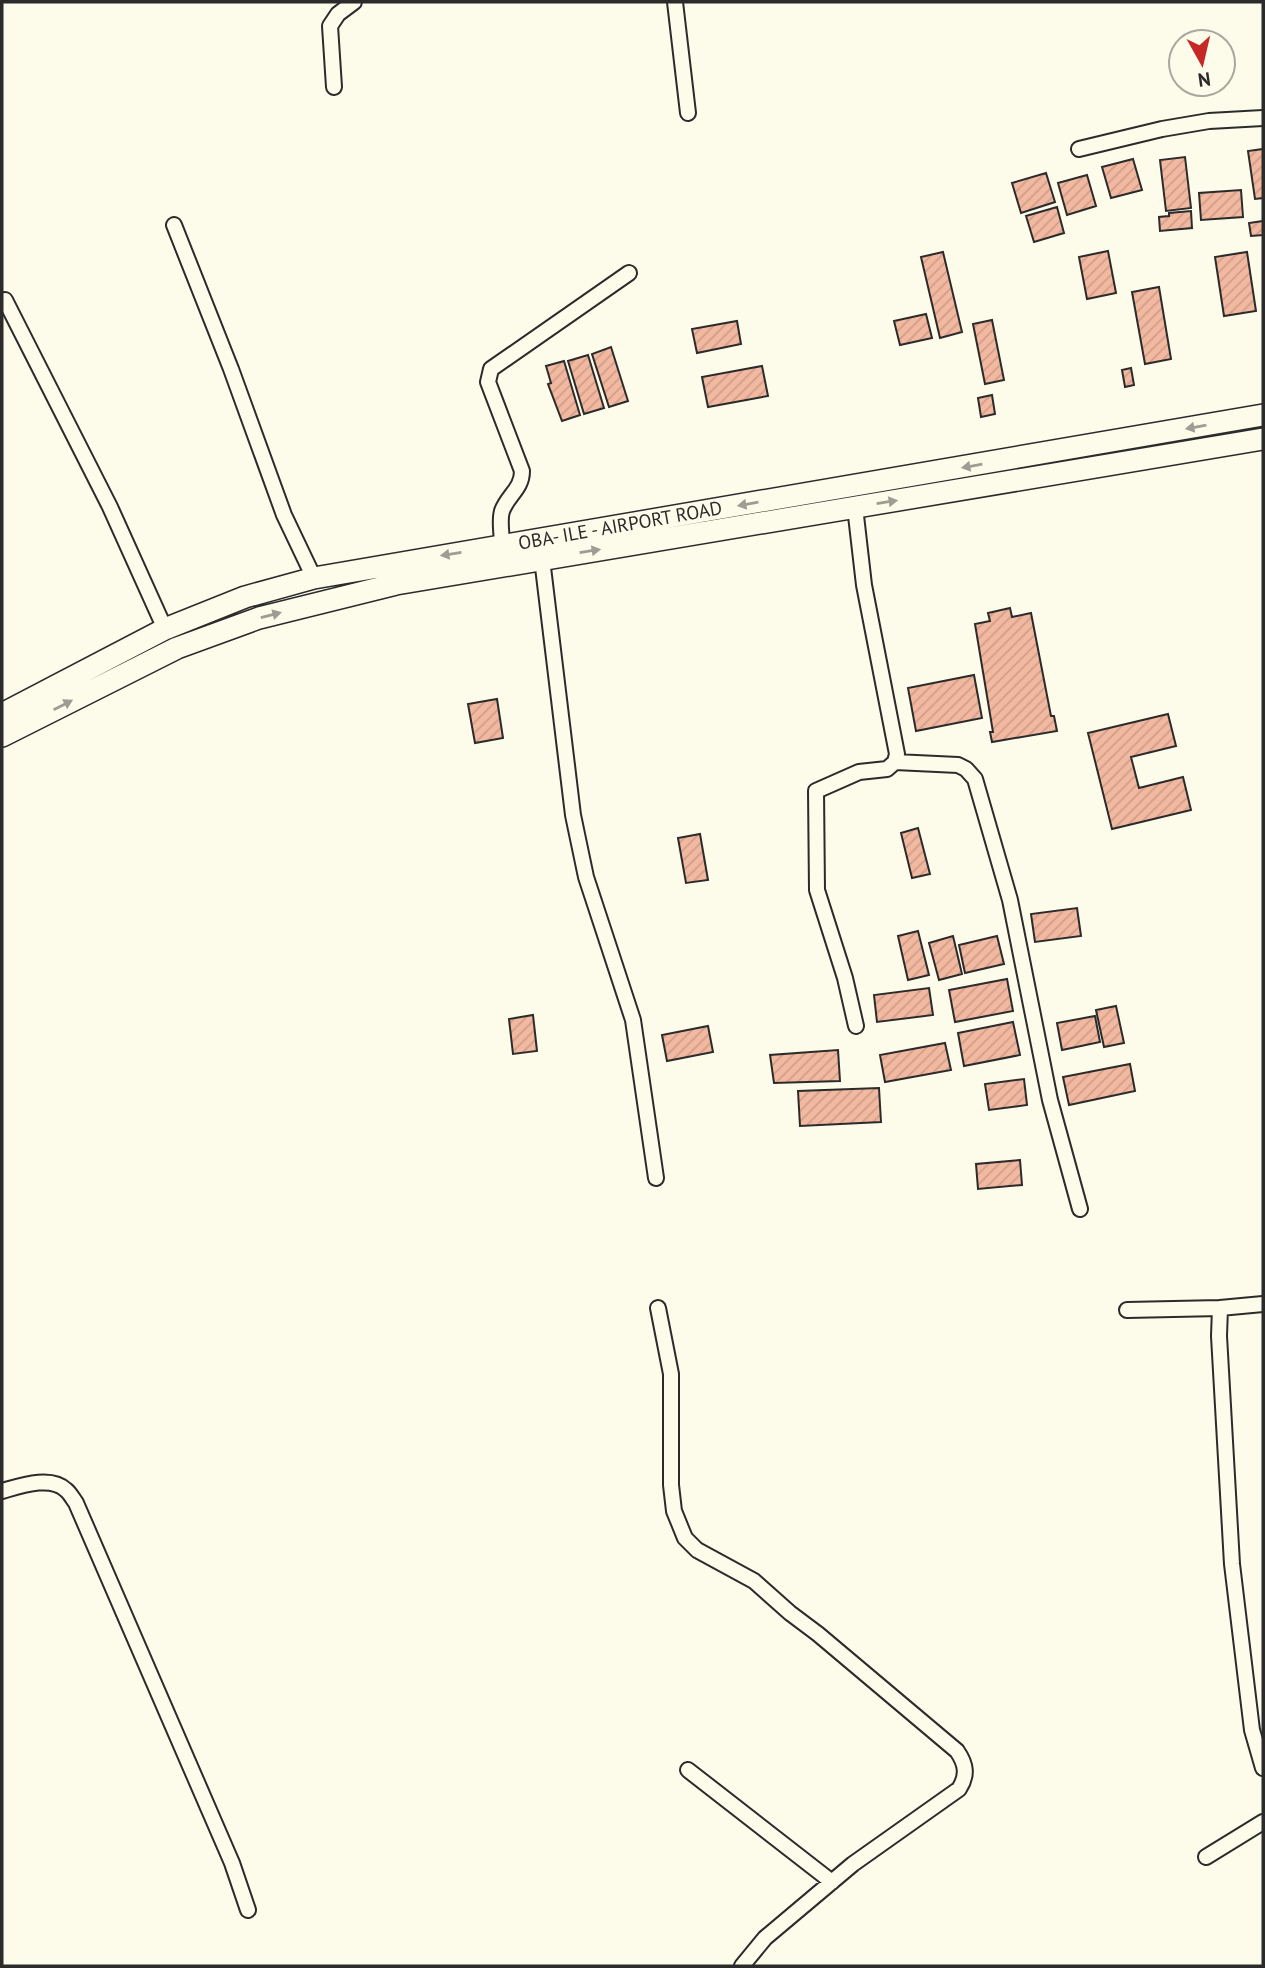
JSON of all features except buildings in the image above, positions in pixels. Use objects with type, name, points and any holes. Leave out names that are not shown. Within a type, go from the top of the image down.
[{"type":"main road","name":"OBA- ILE - AIRPORT ROAD","points":[[2,714],[165,629],[244,597],[314,578],[1263,415]]},
{"type":"main road","name":"OBA- ILE - AIRPORT ROAD","points":[[2,736],[177,648],[258,618],[396,584],[1263,439]]},
{"type":"main road","points":[[1099,444],[1105,466]]},
{"type":"street","points":[[334,87],[330,26],[338,14],[354,2]]},
{"type":"street","points":[[675,2],[688,113]]},
{"type":"street","points":[[1079,149],[1209,121],[1263,118]]},
{"type":"street","points":[[174,225],[231,369],[284,515],[314,578]]},
{"type":"street","points":[[502,545],[501,513],[508,499],[519,488],[522,471],[488,382],[488,374],[491,369],[629,273]]},
{"type":"street","points":[[5,300],[110,507],[165,629]]},
{"type":"street","points":[[855,507],[864,585],[897,754],[895,762],[887,769],[859,772],[816,790],[817,890],[845,978],[856,1026]]},
{"type":"street","points":[[542,559],[573,815],[586,877],[633,1020],[656,1178]]},
{"type":"street","points":[[895,762],[958,765],[975,779],[1010,900],[1050,1100],[1080,1209]]},
{"type":"street","points":[[1127,1310],[1220,1308],[1263,1304]]},
{"type":"street","points":[[658,1308],[671,1374],[671,1485],[674,1511],[685,1538],[697,1550],[761,1586],[790,1614],[818,1634],[957,1751],[966,1770],[959,1789],[877,1845],[765,1938],[743,1966]]},
{"type":"street","points":[[1220,1308],[1219,1336],[1232,1564],[1252,1730],[1263,1768]]},
{"type":"street","points":[[2,1491],[55,1483],[66,1489],[76,1503],[232,1863],[248,1910]]},
{"type":"street","points":[[688,1770],[832,1882]]},
{"type":"street","points":[[1206,1857],[1263,1822]]}]
